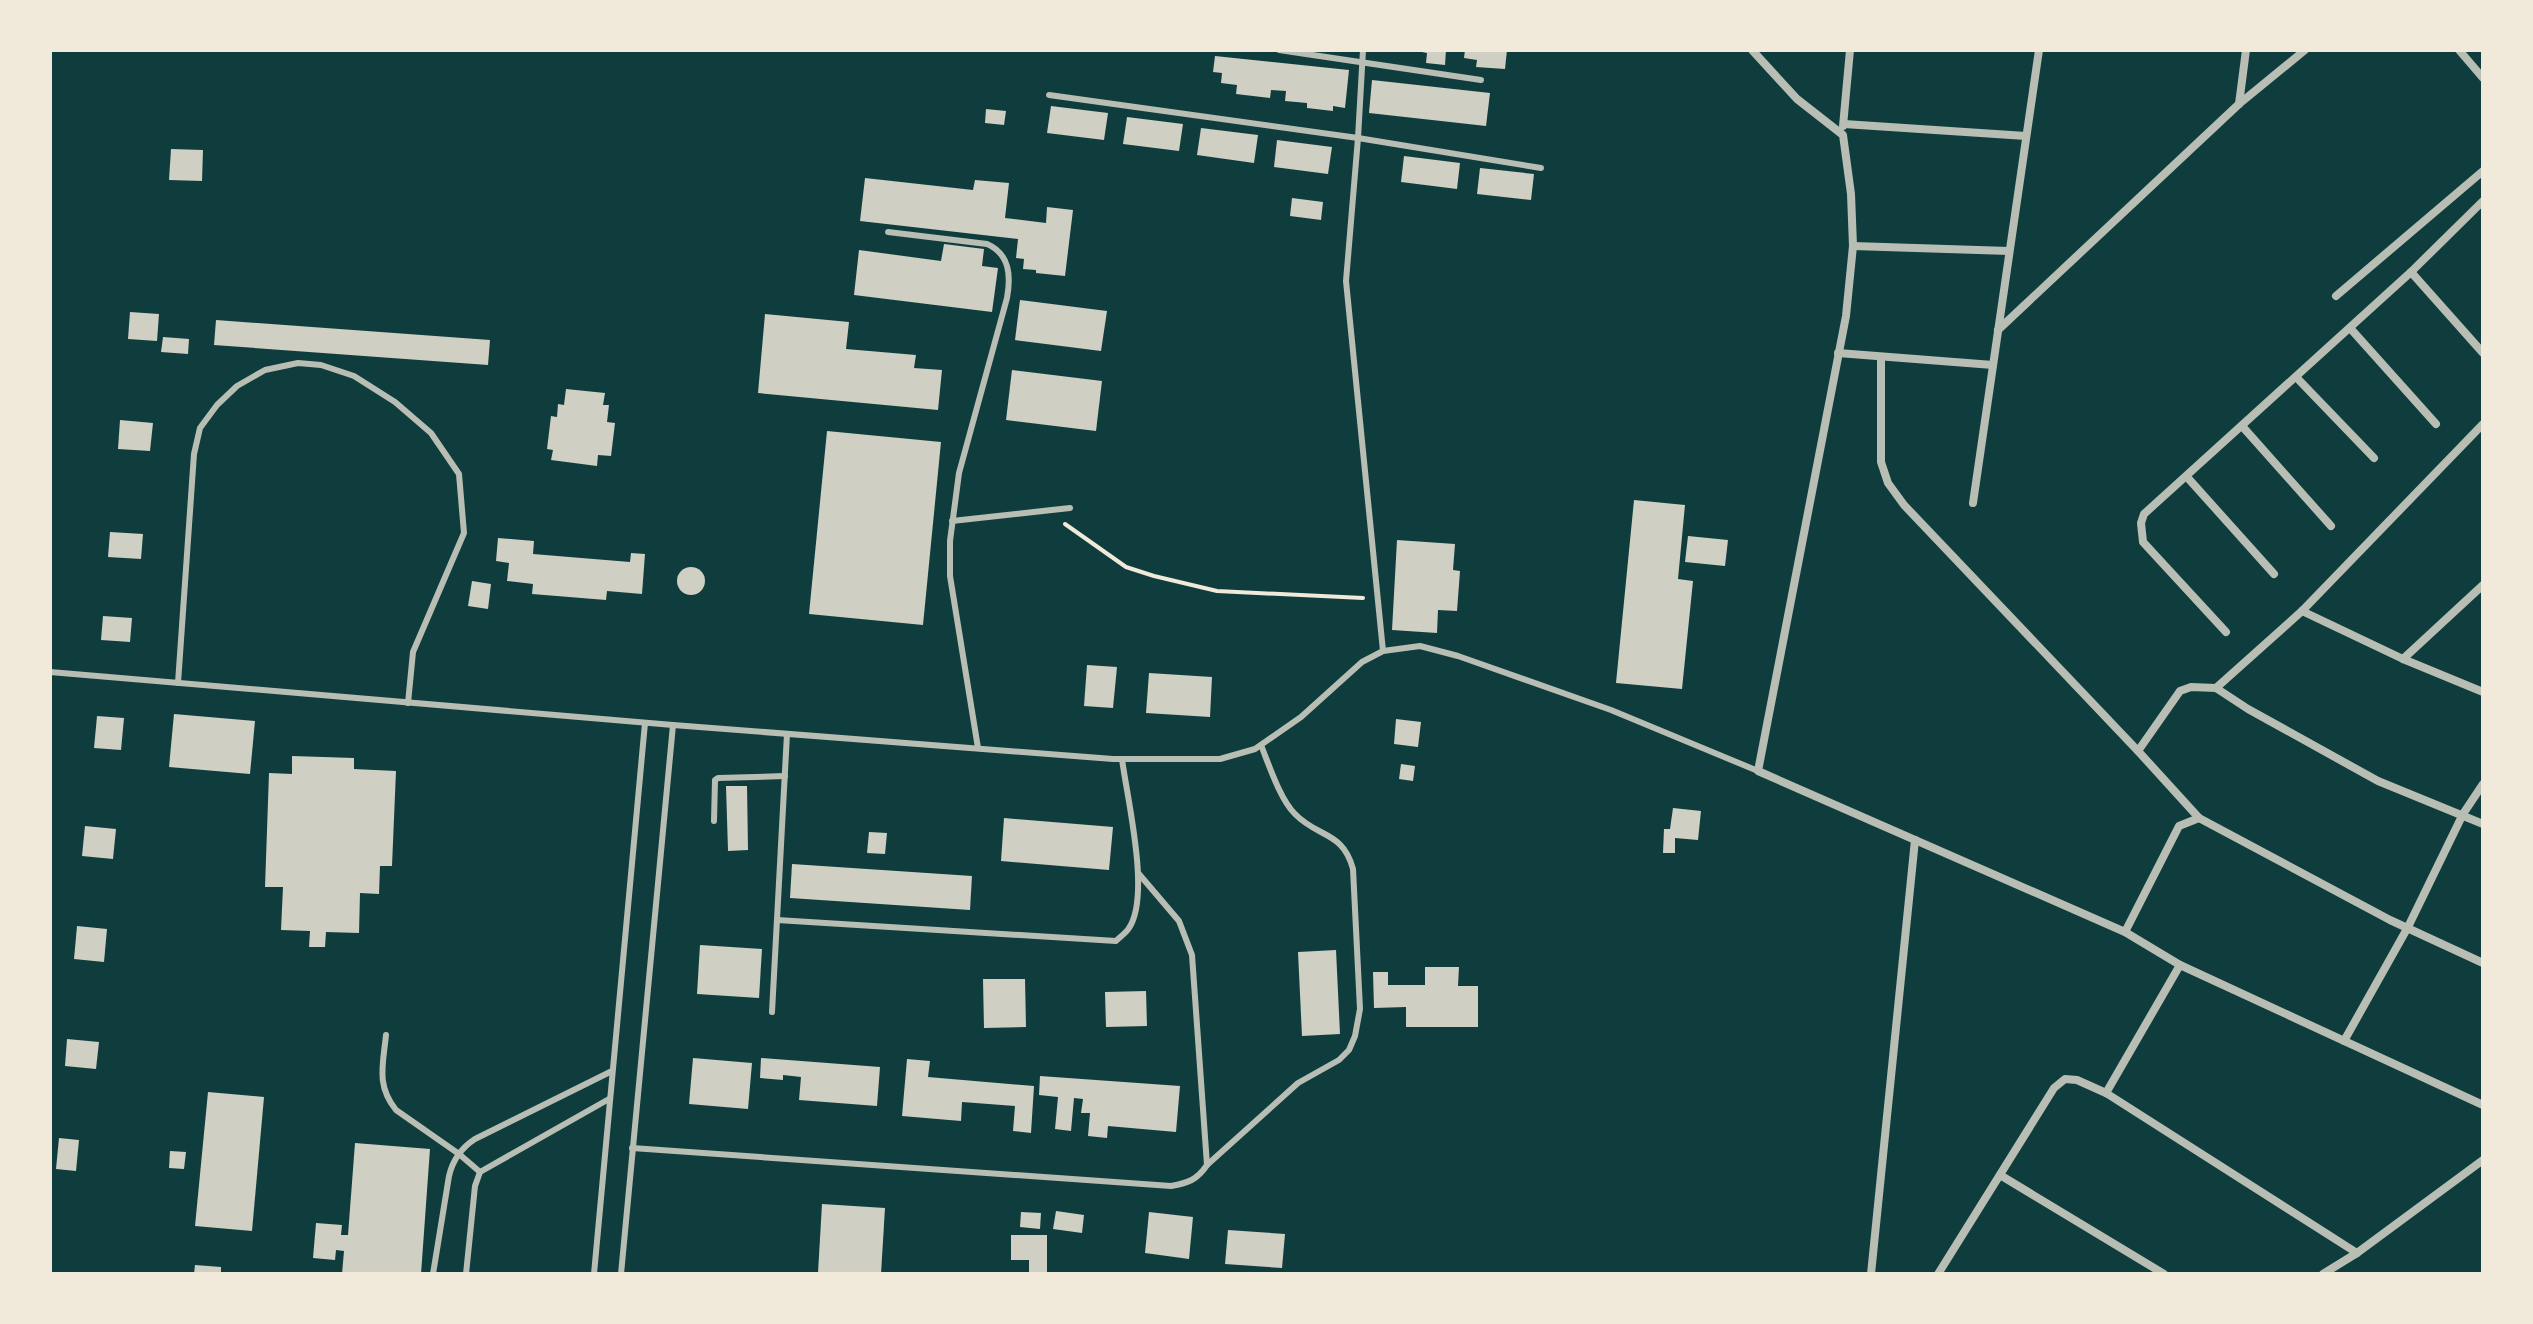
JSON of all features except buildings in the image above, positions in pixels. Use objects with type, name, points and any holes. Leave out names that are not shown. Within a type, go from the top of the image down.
[{"type":"street","points":[[1752,50],[1797,99],[1843,135]]},
{"type":"street","points":[[1850,50],[1843,135],[1851,194],[1853,246],[1846,316],[1758,771],[2125,932],[2180,965],[2483,1105]]},
{"type":"street","points":[[1973,503],[2039,50]]},
{"type":"street","points":[[2239,104],[2246,50]]},
{"type":"street","points":[[1997,330],[2239,104],[2305,50]]},
{"type":"street","points":[[2459,50],[2483,78]]},
{"type":"street","points":[[1844,124],[2026,136]]},
{"type":"street","points":[[2336,296],[2483,171]]},
{"type":"street","points":[[2226,632],[2143,542],[2141,523],[2144,514],[2411,272],[2483,201]]},
{"type":"street","points":[[1853,246],[2009,251]]},
{"type":"street","points":[[2411,272],[2483,353]]},
{"type":"street","points":[[2350,328],[2436,424]]},
{"type":"street","points":[[1838,353],[1993,365]]},
{"type":"street","points":[[1881,357],[1881,462],[1888,483],[1904,505],[2199,818],[2483,963]]},
{"type":"street","points":[[2296,377],[2374,458]]},
{"type":"street","points":[[2216,688],[2302,611],[2483,424]]},
{"type":"street","points":[[2242,426],[2331,526]]},
{"type":"street","points":[[2187,477],[2274,574]]},
{"type":"street","points":[[2403,659],[2483,585]]},
{"type":"street","points":[[2302,611],[2403,659],[2483,692]]},
{"type":"street","points":[[2138,751],[2180,691],[2191,687],[2216,688],[2378,781],[2483,824]]},
{"type":"street","points":[[2344,1041],[2408,927],[2463,814],[2483,784]]},
{"type":"street","points":[[2125,932],[2179,826],[2199,818]]},
{"type":"street","points":[[1871,1274],[1915,840]]},
{"type":"street","points":[[2106,1093],[2180,965]]},
{"type":"street","points":[[1953,1274],[1940,1271],[2054,1088],[2065,1079],[2077,1080],[2106,1093],[2357,1253]]},
{"type":"street","points":[[2323,1274],[2357,1253],[2483,1160]]},
{"type":"street","points":[[2000,1175],[2164,1274]]},
{"type":"lane","points":[[1279,50],[1481,80]]},
{"type":"lane","points":[[1363,50],[1346,281],[1383,651]]},
{"type":"lane","points":[[1049,95],[1358,138],[1541,168]]},
{"type":"lane","points":[[888,232],[987,244],[1004,256],[1010,282],[959,473],[952,521],[950,576],[978,748]]},
{"type":"lane","points":[[178,683],[194,454],[200,428],[217,405],[237,386],[265,370],[298,363],[321,365],[354,376],[395,402],[431,433],[459,474],[464,533],[413,652],[408,703]]},
{"type":"lane","points":[[952,521],[1070,508]]},
{"type":"lane","points":[[50,672],[645,723],[1122,759],[1220,759],[1261,745],[1301,717],[1362,662],[1383,651],[1420,646],[1458,656],[1611,710],[1758,771]]},
{"type":"lane","points":[[594,1274],[645,723]]},
{"type":"lane","points":[[621,1274],[673,725]]},
{"type":"lane","points":[[772,1012],[787,734]]},
{"type":"lane","points":[[632,1148],[1171,1186],[1200,1176],[1207,1165],[1298,1083],[1339,1060],[1349,1050],[1360,1009],[1353,869],[1349,853],[1341,844],[1293,813],[1261,745]]},
{"type":"lane","points":[[777,920],[1116,941],[1131,926],[1137,908],[1139,874],[1122,759]]},
{"type":"lane","points":[[714,821],[713,785],[718,778],[785,776]]},
{"type":"lane","points":[[1139,874],[1179,921],[1192,955],[1207,1165]]},
{"type":"lane","points":[[386,1035],[382,1080],[388,1101],[480,1172]]},
{"type":"lane","points":[[433,1274],[452,1163],[464,1147],[612,1071]]},
{"type":"lane","points":[[466,1274],[475,1186],[480,1172],[609,1099]]},
{"type":"path","points":[[1047,510],[1126,567],[1154,576],[1217,591],[1378,599]]}]
